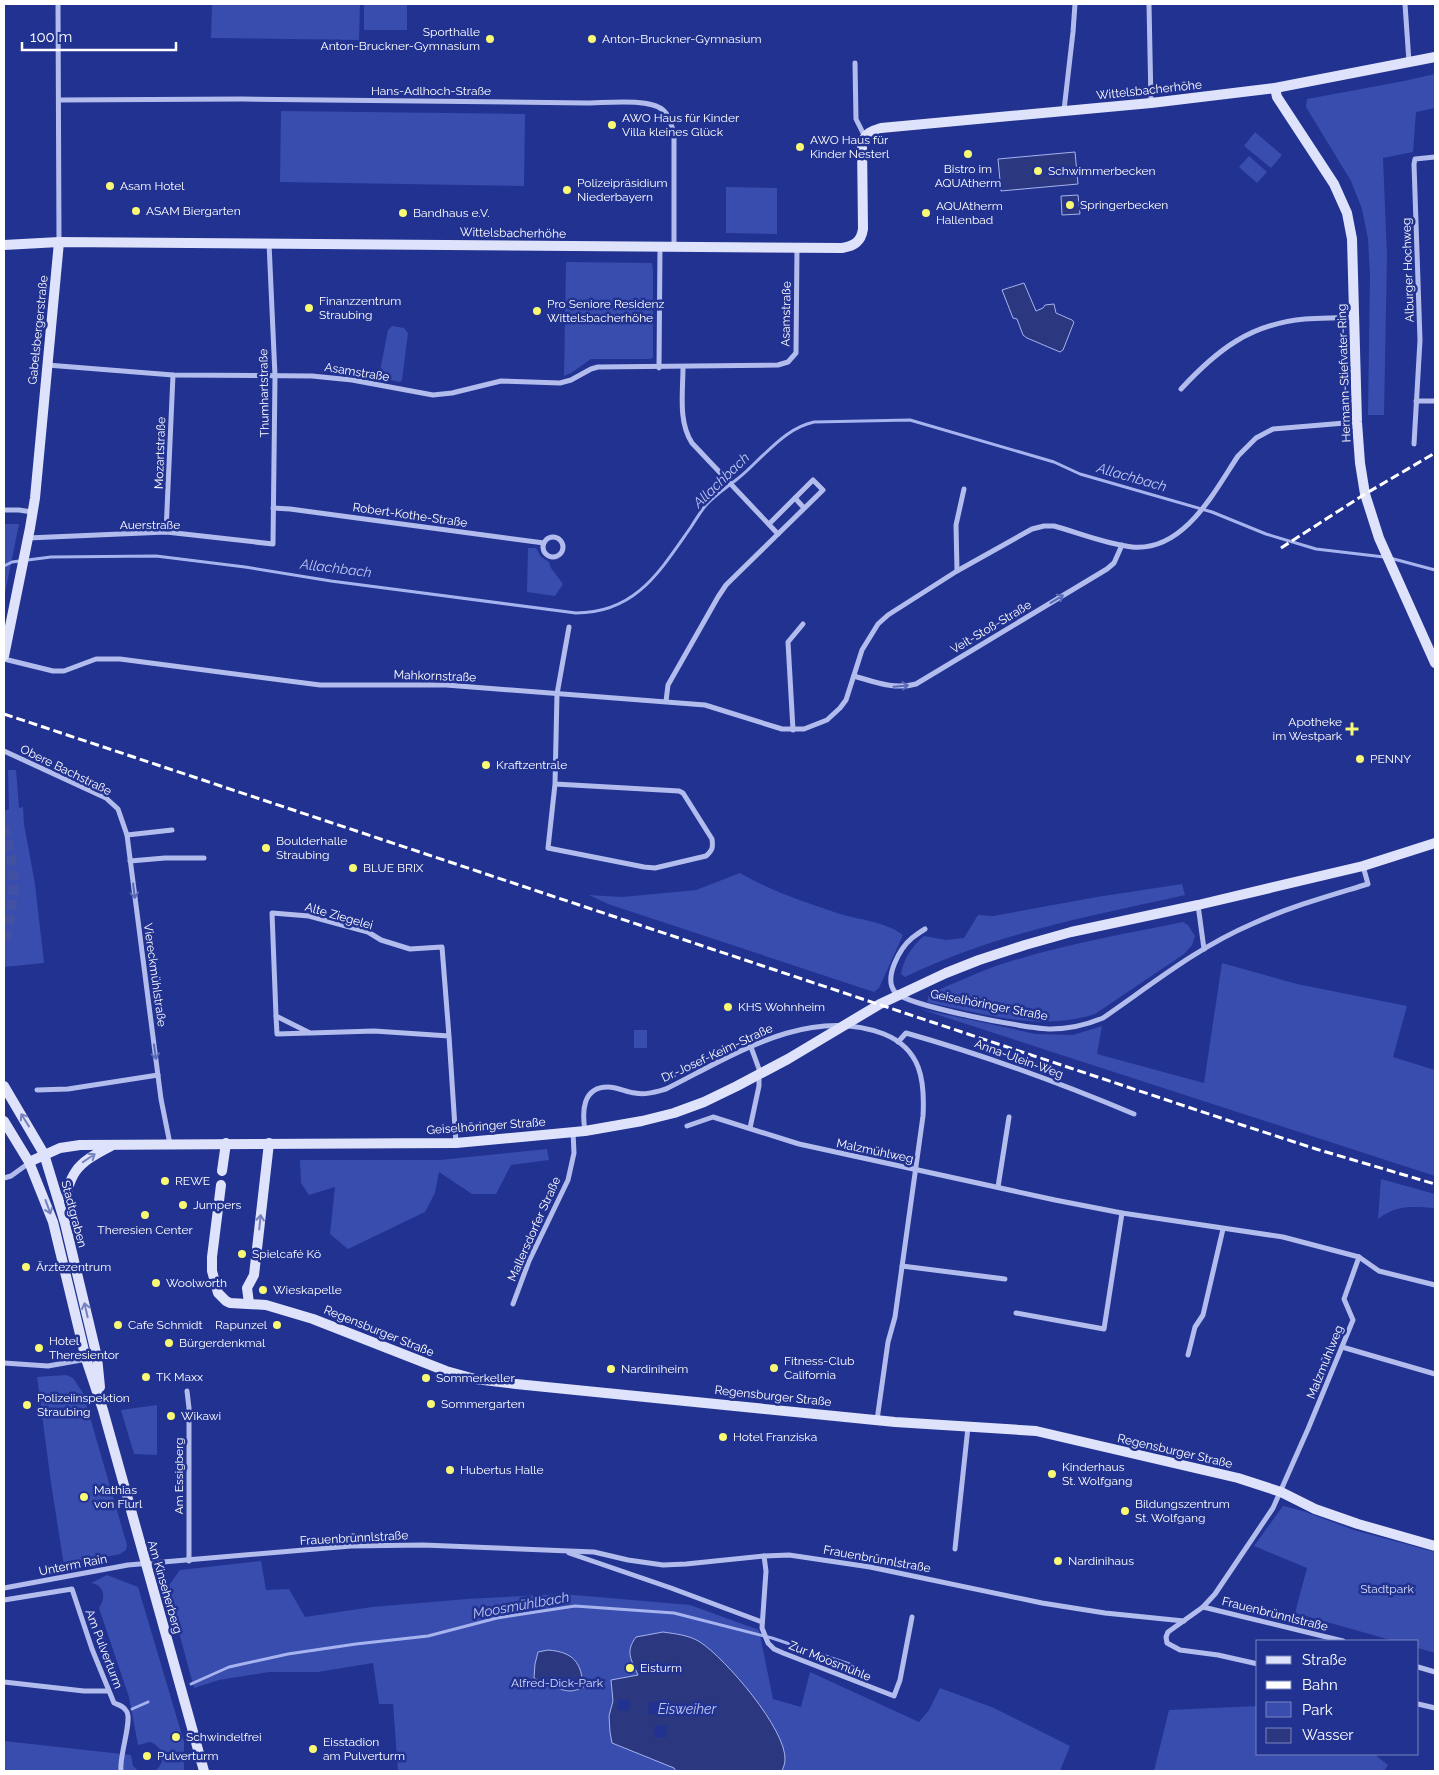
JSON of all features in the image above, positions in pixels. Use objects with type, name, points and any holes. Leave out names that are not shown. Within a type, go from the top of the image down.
[{"type":"street","name":"Gabelsbergerstraße","points":[[4,658],[32,512],[59,242],[58,4]]},
{"type":"street","points":[[1064,110],[1073,32],[1074,4]]},
{"type":"street","points":[[1149,4],[1151,103]]},
{"type":"street","points":[[1405,4],[1408,62]]},
{"type":"street","name":"Wittelsbacherhöhe","points":[[4,245],[59,242],[842,248],[854,245],[862,237],[862,143],[870,132],[881,128],[1151,103],[1275,88],[1435,57]]},
{"type":"street","name":"Wittelsbacherhöhe","points":[[855,62],[856,119],[865,137]]},
{"type":"street","name":"Hermann-Stiefvater-Ring","points":[[1275,88],[1277,97],[1334,184],[1347,213],[1352,239],[1357,422],[1364,489],[1379,538],[1434,656]]},
{"type":"street","name":"Hans-Adlhoch-Straße","points":[[58,100],[242,99],[643,103],[663,110],[669,118],[674,135],[676,145],[674,247]]},
{"type":"street","name":"Alburger Hochweg","points":[[1414,444],[1420,340],[1414,164],[1415,159],[1435,157]]},
{"type":"street","name":"Thumhartstraße","points":[[269,243],[275,376],[273,544]]},
{"type":"street","points":[[659,368],[660,247]]},
{"type":"street","name":"Asamstraße","points":[[46,366],[173,375],[312,376],[352,380],[432,395],[452,393],[501,381],[560,383],[598,367],[778,366],[793,358],[797,346],[797,248]]},
{"type":"street","points":[[1181,389],[1213,356],[1230,344],[1252,333],[1272,325],[1297,320],[1355,317]]},
{"type":"street","points":[[683,367],[683,425],[686,435],[778,534]]},
{"type":"street","name":"Mozartstraße","points":[[166,532],[173,375]]},
{"type":"street","points":[[1416,401],[1435,401]]},
{"type":"street","points":[[803,624],[788,642],[793,730],[804,730],[834,715],[846,700],[862,650],[878,624],[898,608],[957,571],[1032,529],[1054,526],[1122,545],[1144,546],[1168,539],[1178,533],[1196,516],[1246,447],[1264,433],[1273,429],[1357,422]]},
{"type":"street","points":[[666,701],[668,685],[726,585],[823,490],[813,480],[769,524]]},
{"type":"street","points":[[957,571],[956,525],[964,489]]},
{"type":"street","points":[[795,498],[804,508]]},
{"type":"street","name":"Robert-Kothe-Straße","points":[[273,508],[544,543]]},
{"type":"street","points":[[4,510],[32,512]]},
{"type":"street","name":"Auerstraße","points":[[27,541],[34,539],[166,532],[273,544]]},
{"type":"street","name":"Veit-Stoß-Straße","points":[[854,676],[893,687],[916,684],[1107,569],[1114,563],[1122,545]]},
{"type":"street","points":[[555,784],[679,791],[683,793],[712,839],[713,847],[711,852],[706,856],[656,868],[548,848],[555,784],[557,694],[569,627]]},
{"type":"street","name":"Mahkornstraße","points":[[4,658],[52,671],[64,671],[96,660],[120,659],[320,685],[446,685],[666,701],[705,705],[782,729],[793,730]]},
{"type":"street","name":"Obere Bachstraße","points":[[4,750],[106,798],[118,809]]},
{"type":"street","name":"Viereckmühlstraße","points":[[118,809],[127,835],[158,1075],[170,1144]]},
{"type":"street","points":[[127,835],[172,830]]},
{"type":"street","name":"Geiselhöringer Straße","points":[[29,1162],[60,1148],[80,1144],[456,1143],[585,1131],[642,1121],[704,1102],[788,1059],[872,1009],[962,966],[1072,932],[1198,905],[1363,866],[1435,843]]},
{"type":"street","points":[[130,861],[165,858],[204,858]]},
{"type":"street","name":"Geiselhöringer Straße","points":[[924,929],[911,938],[893,966],[890,978],[891,985],[895,993],[905,1000],[921,1005],[1035,1028],[1070,1028],[1103,1018],[1204,949],[1251,924],[1296,907],[1368,884],[1363,866]]},
{"type":"street","points":[[1198,905],[1204,949]]},
{"type":"street","name":"Alte Ziegelei","points":[[450,1036],[374,1031],[277,1034],[272,913],[298,914],[368,932],[381,940],[410,949],[442,947],[450,1036],[456,1143]]},
{"type":"street","name":"Alte Ziegelei","points":[[276,1016],[310,1033]]},
{"type":"street","name":"Dr.-Josef-Keim-Straße","points":[[585,1131],[582,1115],[583,1106],[590,1092],[598,1088],[609,1087],[635,1094],[652,1093],[666,1089],[751,1047],[801,1029],[826,1025],[851,1026],[872,1030],[891,1037],[904,1047],[914,1059],[921,1072],[924,1086],[923,1116],[895,1317],[888,1342],[877,1420]]},
{"type":"street","name":"Anna-Ulein-Weg","points":[[898,1042],[906,1033],[936,1041],[1018,1068],[1134,1114]]},
{"type":"street","points":[[750,1128],[759,1086],[759,1069],[751,1047]]},
{"type":"street","points":[[37,1090],[68,1089],[158,1075]]},
{"type":"street","name":"Stadtgraben","points":[[4,1086],[44,1154],[62,1214],[92,1358]]},
{"type":"street","name":"Malzmühlweg","points":[[687,1126],[713,1117],[799,1144],[1055,1200],[1122,1213],[1283,1237],[1359,1256],[1344,1299],[1353,1320],[1281,1492]]},
{"type":"street","points":[[998,1187],[1009,1117]]},
{"type":"street","name":"Stadtgraben","points":[[4,1121],[29,1162],[53,1222],[92,1358]]},
{"type":"street","name":"Mallersdorfer Straße","points":[[513,1304],[529,1261],[568,1180],[574,1153],[573,1132]]},
{"type":"street","points":[[222,1171],[226,1143]]},
{"type":"street","points":[[249,1303],[248,1288],[254,1275],[269,1143]]},
{"type":"street","points":[[62,1214],[68,1188],[80,1165],[90,1156],[114,1144]]},
{"type":"street","points":[[4,1178],[11,1176],[29,1162]]},
{"type":"street","name":"Regensburger Straße","points":[[221,1185],[212,1271],[218,1293],[222,1298],[230,1303],[266,1305],[313,1319],[446,1371],[474,1378],[877,1420],[1036,1431],[1238,1478],[1281,1492],[1336,1517],[1435,1546]]},
{"type":"street","points":[[1016,1313],[1104,1329],[1122,1213]]},
{"type":"street","points":[[1188,1355],[1195,1327],[1203,1316],[1223,1229]]},
{"type":"street","points":[[1359,1256],[1379,1271],[1435,1285]]},
{"type":"street","points":[[902,1266],[1005,1280]]},
{"type":"street","points":[[1342,1347],[1435,1374]]},
{"type":"street","points":[[4,1363],[48,1366],[92,1358]]},
{"type":"street","name":"Am Kinseherberg","points":[[92,1358],[103,1410],[202,1771]]},
{"type":"street","name":"Am Essigberg","points":[[187,1391],[189,1408],[190,1560]]},
{"type":"street","points":[[955,1549],[968,1427]]},
{"type":"street","name":"Frauenbrünnlstraße","points":[[1256,1664],[1225,1656],[1180,1650],[1167,1643],[1166,1637],[1168,1632],[1203,1607],[1220,1586],[1273,1508],[1281,1492]]},
{"type":"street","name":"Frauenbrünnlstraße","points":[[146,1564],[384,1544],[594,1552],[628,1560],[663,1565],[789,1555],[870,1566],[1042,1603],[1106,1613],[1184,1621]]},
{"type":"street","name":"Frauenbrünnlstraße","points":[[564,1552],[672,1588],[762,1622]]},
{"type":"street","name":"Zur Moosmühle","points":[[764,1556],[766,1571],[762,1622],[764,1634],[768,1643],[774,1649],[783,1653],[894,1696],[900,1680],[912,1617]]},
{"type":"street","name":"Unterm Rain","points":[[4,1588],[128,1565],[146,1564]]},
{"type":"street","name":"Am Pulverturm","points":[[4,1600],[72,1589],[108,1691],[114,1703],[123,1706],[127,1713],[128,1721],[120,1770]]},
{"type":"street","name":"Frauenbrünnlstraße","points":[[1203,1607],[1339,1640]]},
{"type":"street","points":[[1419,1667],[1435,1672]]},
{"type":"street","points":[[4,1682],[84,1691],[108,1691]]},
{"type":"street","points":[[1419,1704],[1435,1708]]},
{"type":"green space","points":[[212,4],[360,4],[359,40],[211,38]]},
{"type":"green space","points":[[364,4],[407,4],[407,30],[364,30]]},
{"type":"green space","points":[[1435,74],[1435,108],[1416,112],[1413,152],[1383,158],[1387,256],[1384,415],[1368,415],[1370,275],[1368,239],[1362,209],[1351,181],[1306,107],[1307,99]]},
{"type":"green space","points":[[281,111],[525,114],[524,186],[280,182]]},
{"type":"green space","points":[[1255,132],[1282,155],[1271,168],[1244,146]]},
{"type":"green space","points":[[1249,156],[1267,172],[1257,183],[1239,167]]},
{"type":"green space","points":[[726,187],[777,188],[777,234],[726,233]]},
{"type":"green space","points":[[566,262],[652,263],[653,358],[591,359],[564,376]]},
{"type":"green space","points":[[392,326],[404,328],[408,333],[402,380],[400,382],[379,376],[388,330]]},
{"type":"green space","points":[[4,524],[19,524],[4,598]]},
{"type":"green space","points":[[528,548],[536,548],[541,557],[549,562],[551,568],[563,584],[555,596],[527,592]]},
{"type":"green space","points":[[8,770],[16,770],[19,808],[23,807],[24,824],[35,884],[44,963],[4,967],[4,811],[9,809]]},
{"type":"green space","points":[[740,873],[788,896],[837,913],[880,924],[903,935],[879,988],[874,992],[608,904],[589,895],[622,897],[696,890]]},
{"type":"green space","points":[[1182,884],[1185,895],[1042,928],[973,949],[905,977],[901,974],[909,953],[924,936],[946,940],[964,938],[978,915],[993,916]]},
{"type":"green space","points":[[1183,922],[1188,925],[1195,936],[1192,945],[1184,954],[1095,1014],[1074,1019],[1032,1021],[990,1016],[927,1002],[929,994],[993,967],[1040,953]]},
{"type":"green space","points":[[1222,963],[1297,984],[1407,1006],[1393,1057],[1435,1070],[1435,1176],[920,1009],[1036,1034],[1073,1035],[1102,1026],[1097,1054],[1204,1083]]},
{"type":"green space","points":[[634,1030],[647,1030],[647,1048],[634,1048]]},
{"type":"green space","points":[[547,1149],[549,1160],[511,1165],[496,1194],[472,1194],[439,1172],[435,1193],[425,1212],[348,1249],[330,1234],[335,1187],[309,1195],[301,1183],[300,1160],[440,1160]]},
{"type":"green space","points":[[1381,1179],[1435,1194],[1435,1208],[1412,1207],[1399,1209],[1385,1214],[1378,1219]]},
{"type":"green space","points":[[66,1375],[73,1378],[83,1393],[127,1545],[126,1550],[120,1554],[64,1566],[37,1377]]},
{"type":"green space","points":[[157,1405],[157,1455],[134,1454],[121,1410]]},
{"type":"green space","name":"Stadtpark","points":[[1283,1506],[1303,1511],[1354,1530],[1435,1552],[1435,1653],[1419,1648],[1419,1640],[1390,1640],[1295,1613],[1307,1568],[1254,1546]]},
{"type":"green space","name":"Alfred-Dick-Park","points":[[261,1561],[266,1590],[289,1589],[305,1617],[372,1607],[467,1599],[563,1594],[690,1605],[759,1630],[773,1699],[801,1707],[810,1672],[919,1722],[929,1710],[940,1688],[994,1708],[1070,1746],[1060,1771],[398,1771],[393,1704],[379,1704],[373,1663],[318,1672],[269,1672],[219,1680],[194,1688],[167,1588],[180,1570]]},
{"type":"green space","points":[[107,1575],[138,1587],[184,1742],[184,1771],[155,1771],[161,1763],[161,1751],[155,1744],[150,1742],[138,1745],[129,1697],[99,1608],[103,1600],[103,1592],[99,1586],[91,1583]]},
{"type":"green space","points":[[1256,1706],[1256,1755],[1375,1755],[1388,1765],[1384,1771],[1154,1771],[1169,1710]]},
{"type":"green space","points":[[4,1741],[131,1755],[133,1766],[139,1771],[4,1771]]},
{"type":"water","name":"Schwimmerbecken","points":[[1075,152],[1078,184],[1001,191],[998,159]]},
{"type":"water","name":"Springerbecken","points":[[1078,195],[1080,214],[1062,215],[1061,196]]},
{"type":"water","points":[[1024,283],[1036,311],[1045,305],[1054,304],[1056,313],[1074,322],[1063,350],[1060,352],[1027,338],[1023,335],[1017,319],[1013,318],[1002,290]]},
{"type":"water","name":"Eisweiher","points":[[663,1632],[687,1636],[700,1642],[711,1650],[738,1678],[766,1714],[776,1731],[783,1747],[785,1760],[782,1771],[676,1771],[674,1768],[612,1743],[609,1716],[613,1701],[611,1680],[638,1675],[630,1656],[631,1647],[636,1637]]},
{"type":"water","points":[[548,1650],[564,1653],[574,1660],[581,1671],[583,1688],[566,1691],[534,1678],[538,1652]]},
{"type":"pier","points":[[618,1699],[630,1700],[629,1711],[617,1710]]},
{"type":"pier","points":[[649,1702],[661,1702],[660,1715],[648,1714]]},
{"type":"pier","points":[[655,1725],[667,1726],[666,1738],[654,1737]]},
{"type":"waterway","name":"Allachbach","points":[[4,566],[12,562],[51,557],[156,556],[576,613],[597,611],[615,606],[631,597],[644,586],[657,574],[706,505],[745,473],[777,442],[791,432],[814,422],[910,420],[1054,462],[1080,474],[1212,512],[1266,534],[1316,549],[1384,557]]},
{"type":"waterway","name":"Allachbach","points":[[1390,558],[1435,570]]},
{"type":"waterway","name":"Moosmühlbach","points":[[191,1684],[229,1667],[288,1654],[428,1636],[497,1618],[575,1606],[674,1613],[772,1638],[855,1666]]},
{"type":"waterway","name":"Moosmühlbach","points":[[132,1709],[148,1702]]},
{"type":"tunnel","points":[[4,826],[12,860],[13,881],[12,908],[4,944]]},
{"type":"railway","points":[[1281,548],[1365,494],[1435,453]]},
{"type":"railway","points":[[4,714],[1245,1126],[1435,1184]]},
{"type":"place","name":"Sporthalle Anton-Bruckner-Gymnasium","points":[[490,39]]},
{"type":"place","name":"Anton-Bruckner-Gymnasium","points":[[592,39]]},
{"type":"place","name":"AWO Haus für Kinder Villa kleines Glück","points":[[612,125]]},
{"type":"place","name":"AWO Haus für Kinder Nesterl","points":[[800,147]]},
{"type":"place","name":"Bistro im AQUAtherm","points":[[968,154]]},
{"type":"place","name":"Schwimmerbecken","points":[[1038,171]]},
{"type":"place","name":"Asam Hotel","points":[[110,186]]},
{"type":"place","name":"Polizeipräsidium Niederbayern","points":[[567,190]]},
{"type":"place","name":"Springerbecken","points":[[1070,205]]},
{"type":"place","name":"ASAM Biergarten","points":[[136,211]]},
{"type":"place","name":"Bandhaus e.V.","points":[[403,213]]},
{"type":"place","name":"AQUAtherm Hallenbad","points":[[926,213]]},
{"type":"place","name":"Finanzzentrum Straubing","points":[[309,308]]},
{"type":"place","name":"Pro Seniore Residenz Wittelsbacherhöhe","points":[[537,311]]},
{"type":"place","name":"Apotheke im Westpark","points":[[1352,729]]},
{"type":"place","name":"PENNY","points":[[1360,759]]},
{"type":"place","name":"Kraftzentrale","points":[[486,765]]},
{"type":"place","name":"Boulderhalle Straubing","points":[[266,848]]},
{"type":"place","name":"BLUE BRIX","points":[[353,868]]},
{"type":"place","name":"KHS Wohnheim","points":[[728,1007]]},
{"type":"place","name":"REWE","points":[[165,1181]]},
{"type":"place","name":"Jumpers","points":[[183,1205]]},
{"type":"place","name":"Theresien Center","points":[[145,1215]]},
{"type":"place","name":"Spielcafé Kö","points":[[242,1254]]},
{"type":"place","name":"Ärztezentrum","points":[[26,1267]]},
{"type":"place","name":"Woolworth","points":[[156,1283]]},
{"type":"place","name":"Wieskapelle","points":[[263,1290]]},
{"type":"place","name":"Cafe Schmidt","points":[[118,1325]]},
{"type":"place","name":"Rapunzel","points":[[277,1325]]},
{"type":"place","name":"Bürgerdenkmal","points":[[169,1343]]},
{"type":"place","name":"Hotel Theresientor","points":[[39,1348]]},
{"type":"place","name":"Fitness-Club California","points":[[774,1368]]},
{"type":"place","name":"Nardiniheim","points":[[611,1369]]},
{"type":"place","name":"TK Maxx","points":[[146,1377]]},
{"type":"place","name":"Sommerkeller","points":[[426,1378]]},
{"type":"place","name":"Sommergarten","points":[[431,1404]]},
{"type":"place","name":"Polizeiinspektion Straubing","points":[[27,1405]]},
{"type":"place","name":"Wikawi","points":[[171,1416]]},
{"type":"place","name":"Hotel Franziska","points":[[723,1437]]},
{"type":"place","name":"Hubertus Halle","points":[[450,1470]]},
{"type":"place","name":"Kinderhaus St. Wolfgang","points":[[1052,1474]]},
{"type":"place","name":"Mathias von Flurl","points":[[84,1497]]},
{"type":"place","name":"Bildungszentrum St. Wolfgang","points":[[1125,1511]]},
{"type":"place","name":"Nardinihaus","points":[[1058,1561]]},
{"type":"place","name":"Eisturm","points":[[630,1668]]},
{"type":"place","name":"Schwindelfrei","points":[[176,1737]]},
{"type":"place","name":"Eisstadion am Pulverturm","points":[[313,1749]]},
{"type":"place","name":"Pulverturm","points":[[147,1756]]}]
